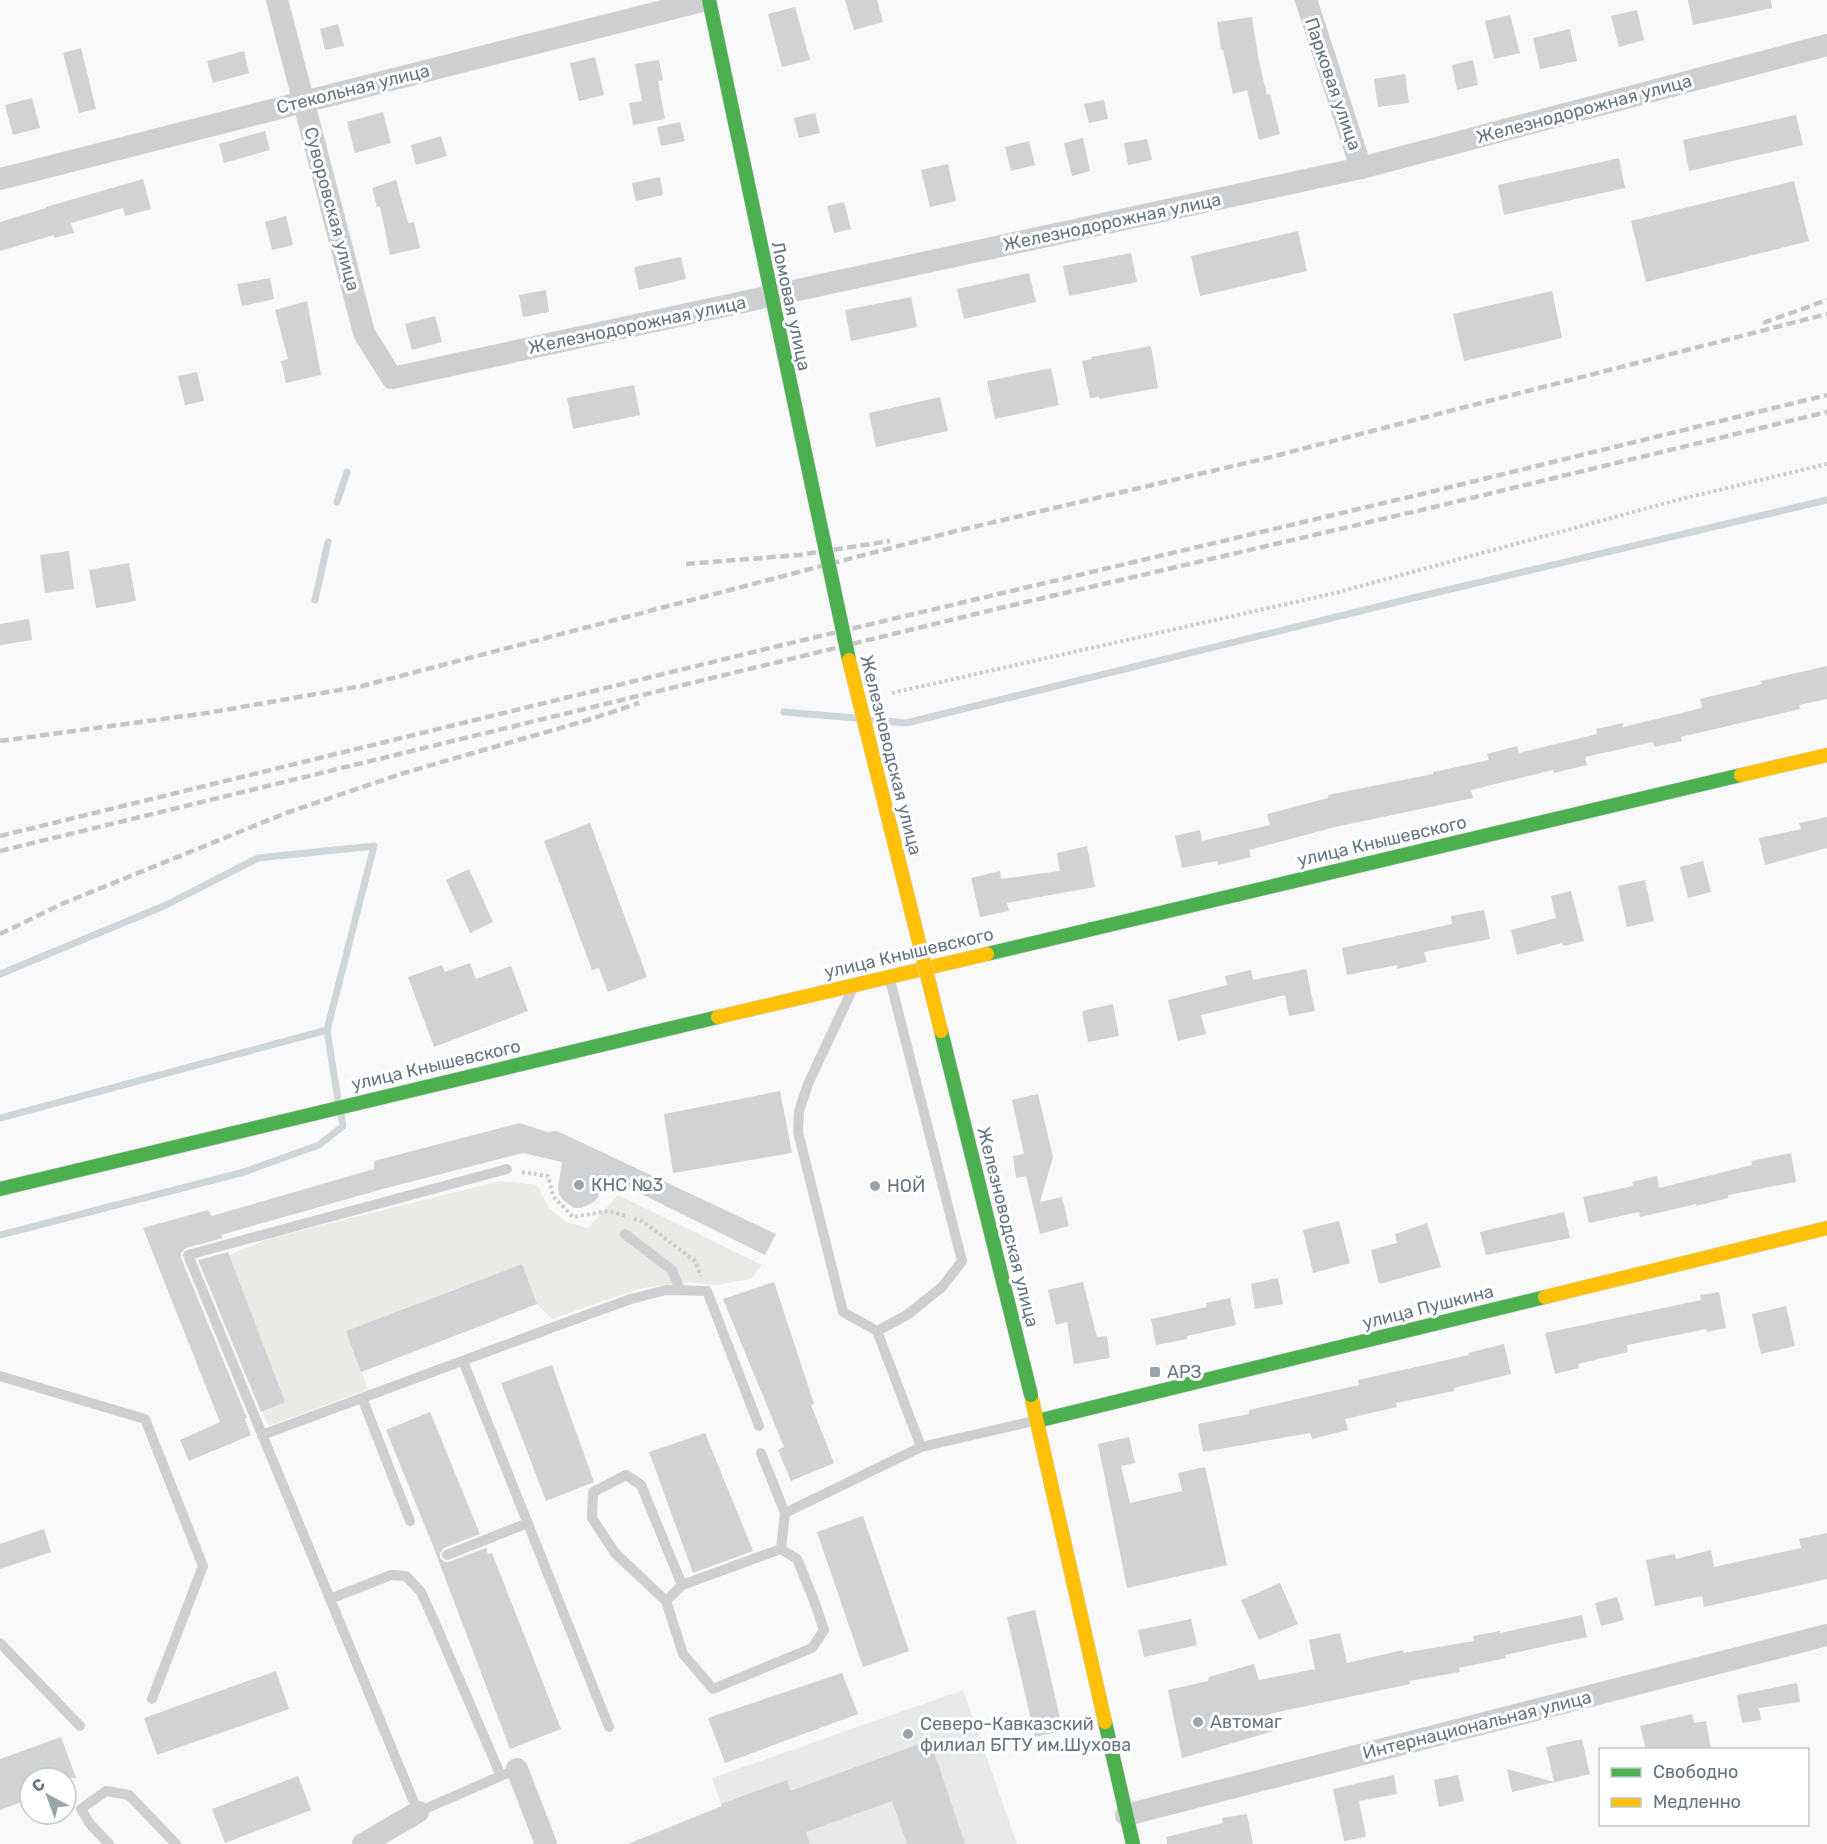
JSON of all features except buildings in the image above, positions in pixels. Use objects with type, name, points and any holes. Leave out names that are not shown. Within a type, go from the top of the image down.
[{"type":"main road","name":"Ломовая улица","points":[[707,0],[839,620]]},
{"type":"main road","name":"Железноводская улица","points":[[839,620],[1038,1421],[1134,1844]]},
{"type":"main road","name":"улица Кнышевского","points":[[0,1190],[166,1148],[1827,755]]},
{"type":"main road","name":"улица Пушкина","points":[[1038,1421],[1827,1228]]},
{"type":"street","name":"Суворовская улица","points":[[277,0],[364,333],[392,378]]},
{"type":"street","name":"Стекольная улица","points":[[0,179],[707,0]]},
{"type":"street","name":"Парковая улица","points":[[1306,0],[1361,168]]},
{"type":"street","name":"Железнодорожная улица","points":[[392,378],[1361,168],[1827,45]]},
{"type":"street","name":"Интернациональная улица","points":[[1126,1815],[1827,1635]]},
{"type":"street","points":[[509,1773],[546,1844]]},
{"type":"street","points":[[363,1844],[418,1812]]},
{"type":"lane","points":[[877,1331],[907,1315],[942,1287],[962,1261],[890,976]]},
{"type":"lane","points":[[854,985],[808,1084],[799,1111],[798,1132],[843,1312],[877,1331],[921,1447]]},
{"type":"lane","points":[[330,1599],[391,1575],[406,1576],[421,1592],[509,1773],[418,1812],[262,1435],[188,1255],[507,1169]]},
{"type":"lane","points":[[625,1234],[672,1270],[680,1290]]},
{"type":"lane","points":[[262,1435],[631,1299],[666,1290],[707,1291],[759,1426]]},
{"type":"lane","points":[[463,1361],[609,1727]]},
{"type":"lane","points":[[0,1376],[145,1419],[203,1566],[152,1699]]},
{"type":"lane","points":[[362,1398],[410,1521]]},
{"type":"lane","points":[[785,1513],[921,1447],[1038,1421]]},
{"type":"lane","points":[[761,1453],[785,1513],[781,1550]]},
{"type":"lane","points":[[666,1601],[682,1585],[781,1550],[797,1559],[824,1630],[812,1648],[713,1689],[683,1654],[666,1601],[615,1553],[592,1518],[593,1492],[626,1475],[641,1485],[682,1585]]},
{"type":"lane","points":[[447,1555],[528,1523]]},
{"type":"lane","points":[[0,1643],[80,1726]]},
{"type":"lane","points":[[109,1844],[90,1824],[81,1809],[106,1791],[129,1795],[176,1844]]},
{"type":"path","points":[[892,693],[1335,593],[1681,499],[1827,464]]},
{"type":"path","points":[[507,1169],[548,1176],[553,1196],[573,1217],[608,1210],[642,1221],[695,1261],[707,1291]]},
{"type":"shaded area","points":[[500,1181],[537,1185],[549,1208],[566,1222],[588,1228],[618,1195],[762,1265],[751,1279],[717,1285],[685,1282],[637,1289],[552,1319],[537,1304],[521,1264],[346,1331],[368,1389],[269,1426],[262,1411],[284,1402],[229,1255],[271,1238]]},
{"type":"shaded area","name":"Северо-Кавказский филиал БГТУ им.Шухова","points":[[963,1690],[1017,1844],[735,1844],[712,1778]]},
{"type":"waterway","points":[[337,502],[347,472]]},
{"type":"waterway","points":[[873,720],[906,723],[1413,598],[1827,500]]},
{"type":"waterway","points":[[315,600],[328,542]]},
{"type":"waterway","points":[[784,712],[856,718]]},
{"type":"waterway","points":[[0,974],[164,906],[258,858],[374,846],[327,1030],[338,1100]]},
{"type":"waterway","points":[[0,1118],[327,1030]]},
{"type":"waterway","points":[[0,1235],[244,1172],[319,1145],[343,1126],[341,1114]]},
{"type":"railway","points":[[1763,323],[1827,300]]},
{"type":"railway","points":[[0,741],[207,713],[362,686],[956,531],[1263,459],[1827,314]]},
{"type":"railway","points":[[0,836],[774,647],[1422,494],[1827,395]]},
{"type":"railway","points":[[0,851],[996,609],[1430,508],[1827,412]]},
{"type":"railway","points":[[686,564],[799,555],[890,541]]},
{"type":"railway","points":[[0,934],[64,903],[286,813],[404,773],[639,703]]},
{"type":"traffic: fast","points":[[709,0],[849,660]]},
{"type":"traffic: fast","points":[[987,954],[1741,775]]},
{"type":"traffic: fast","points":[[0,1189],[718,1017]]},
{"type":"traffic: fast","points":[[941,1031],[1031,1395]]},
{"type":"traffic: fast","points":[[1037,1421],[1545,1297]]},
{"type":"traffic: fast","points":[[1105,1722],[1133,1844]]},
{"type":"traffic: slow","points":[[849,660],[941,1031]]},
{"type":"traffic: slow","points":[[1741,775],[1827,755]]},
{"type":"traffic: slow","points":[[718,1017],[987,954]]},
{"type":"traffic: slow","points":[[1545,1297],[1827,1228]]},
{"type":"traffic: slow","points":[[1032,1400],[1105,1722]]},
{"type":"place","name":"КНС №3","points":[[579,1185]]},
{"type":"place","name":"НОЙ","points":[[875,1186]]},
{"type":"place","name":"АРЗ","points":[[1155,1372]]},
{"type":"place","name":"Автомаг","points":[[1198,1722]]},
{"type":"place","name":"Северо-Кавказский филиал БГТУ им.Шухова","points":[[908,1734]]}]
